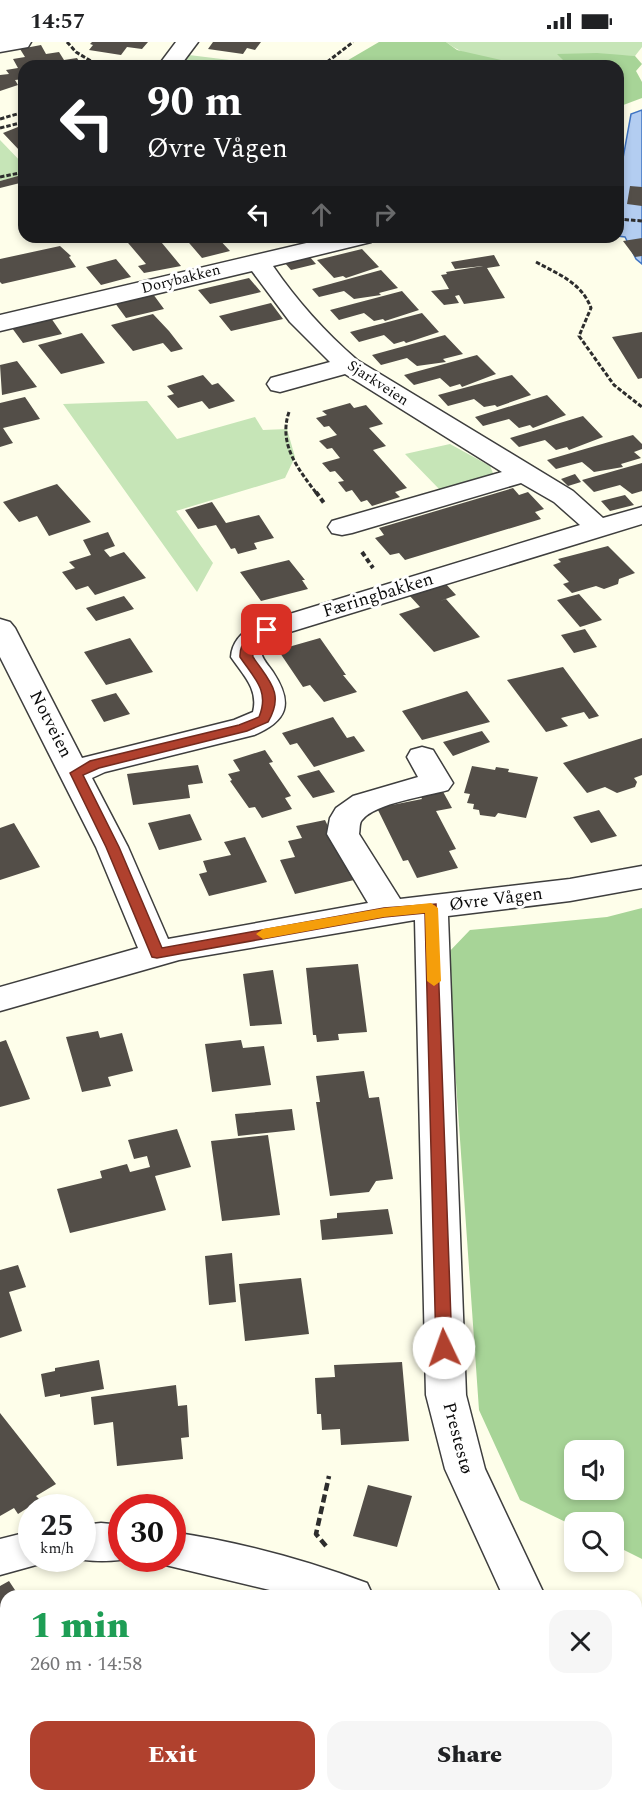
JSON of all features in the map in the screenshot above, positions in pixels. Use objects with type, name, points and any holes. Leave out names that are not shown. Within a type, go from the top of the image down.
[{"type":"street","points":[[0,46],[20,42]]},
{"type":"street","points":[[174,60],[187,42]]},
{"type":"street","name":"Dorybakken","points":[[0,323],[254,249],[308,243]]},
{"type":"street","name":"Sjarkveien","points":[[254,249],[282,296],[328,348],[348,365],[569,500],[588,516],[596,528]]},
{"type":"street","points":[[280,384],[348,365]]},
{"type":"street","points":[[342,527],[524,474]]},
{"type":"street","name":"Færingbakken","points":[[76,773],[95,764],[256,724],[269,712],[271,704],[268,690],[246,657],[246,651],[256,636],[282,624],[642,515]]},
{"type":"street","name":"Notveien","points":[[0,628],[112,847],[157,953]]},
{"type":"street","points":[[384,912],[384,899],[343,834],[345,817],[356,807],[374,800],[437,783],[422,757]]},
{"type":"street","name":"Øvre Vågen","points":[[0,999],[157,953],[384,912],[570,890],[642,877]]},
{"type":"street","name":"Prestestø","points":[[431,908],[441,1300],[446,1395],[465,1469],[522,1590]]},
{"type":"street","points":[[0,1557],[18,1552]]},
{"type":"street","points":[[186,1552],[223,1557],[291,1575],[335,1590]]},
{"type":"path","points":[[67,42],[76,52],[89,60]]},
{"type":"path","points":[[330,60],[353,42]]},
{"type":"path","points":[[0,119],[18,114]]},
{"type":"path","points":[[0,128],[18,124]]},
{"type":"path","points":[[0,177],[18,173]]},
{"type":"path","points":[[624,220],[642,221]]},
{"type":"path","points":[[536,262],[571,282],[587,297],[591,308],[579,336],[606,375],[619,389],[642,406]]},
{"type":"path","points":[[295,408],[287,416],[285,432],[289,452],[389,591]]},
{"type":"path","points":[[329,1476],[316,1534],[330,1551]]},
{"type":"green space","points":[[379,42],[446,42],[457,50],[501,60],[348,60]]},
{"type":"green space","points":[[446,42],[642,42],[642,47],[635,56],[558,54],[564,60],[486,60],[459,50]]},
{"type":"green space","points":[[597,53],[635,56],[642,64],[636,71],[642,82],[642,98],[624,105],[624,60],[563,60],[557,54]]},
{"type":"green space","points":[[189,55],[230,60],[185,60]]},
{"type":"green space","points":[[0,140],[18,159],[18,176],[0,181]]},
{"type":"green space","points":[[147,401],[177,439],[255,417],[263,430],[287,429],[295,457],[285,478],[176,511],[213,563],[197,592],[63,404]]},
{"type":"green space","points":[[450,444],[490,466],[493,473],[487,478],[441,491],[405,454]]},
{"type":"green space","points":[[642,908],[642,1559],[624,1550],[624,1512],[564,1512],[564,1521],[520,1500],[479,1410],[447,954],[470,930],[607,917]]},
{"type":"water","points":[[642,110],[642,264],[636,259],[624,237],[624,152],[631,114]]},
{"type":"building","points":[[92,42],[148,42],[142,49],[127,47],[121,55],[89,50],[93,45],[90,44]]},
{"type":"building","points":[[213,42],[261,42],[255,50],[247,48],[243,54],[208,49]]},
{"type":"building","points":[[41,45],[46,54],[59,52],[64,60],[18,60],[18,68],[13,59],[25,57],[20,49]]},
{"type":"building","points":[[18,68],[18,80],[15,80],[18,85],[0,91],[0,75],[9,74],[6,70]]},
{"type":"building","points":[[18,127],[18,149],[3,133]]},
{"type":"building","points":[[18,176],[18,184],[0,188],[0,181]]},
{"type":"building","points":[[630,186],[642,187],[642,206],[627,204]]},
{"type":"building","points":[[642,238],[642,256],[635,257],[624,241]]},
{"type":"building","points":[[128,243],[162,243],[181,266],[144,273],[138,266],[146,264]]},
{"type":"building","points":[[189,243],[223,243],[230,251],[202,258]]},
{"type":"building","points":[[60,246],[71,256],[69,257],[76,267],[2,284],[0,282],[0,259]]},
{"type":"building","points":[[362,249],[379,267],[346,278],[343,276],[334,278],[317,260]]},
{"type":"building","points":[[494,255],[500,266],[487,268],[505,298],[464,304],[459,295],[455,296],[459,303],[444,305],[431,291],[449,289],[441,275],[447,274],[446,272],[483,266],[455,269],[451,262]]},
{"type":"building","points":[[309,256],[316,264],[291,270],[284,262]]},
{"type":"building","points":[[116,259],[131,277],[101,285],[86,267]]},
{"type":"building","points":[[381,270],[398,288],[379,293],[381,295],[354,299],[344,291],[319,297],[312,289]]},
{"type":"building","points":[[249,278],[261,292],[210,304],[198,290]]},
{"type":"building","points":[[402,291],[419,310],[385,321],[383,319],[374,321],[364,313],[339,320],[330,310]]},
{"type":"building","points":[[153,294],[164,309],[126,318],[115,303]]},
{"type":"building","points":[[271,303],[283,319],[231,331],[219,316]]},
{"type":"building","points":[[422,313],[439,332],[406,343],[404,341],[394,344],[384,335],[359,342],[350,332]]},
{"type":"building","points":[[153,314],[183,349],[171,352],[163,343],[133,351],[111,325]]},
{"type":"building","points":[[51,318],[62,334],[23,343],[12,328]]},
{"type":"building","points":[[642,332],[642,378],[638,379],[612,337]]},
{"type":"building","points":[[82,333],[105,363],[61,374],[38,345]]},
{"type":"building","points":[[445,335],[463,354],[443,359],[446,362],[417,366],[407,358],[381,365],[372,355]]},
{"type":"building","points":[[477,355],[496,374],[462,387],[460,384],[450,387],[440,378],[414,385],[404,375]]},
{"type":"building","points":[[17,361],[37,387],[2,395],[0,365]]},
{"type":"building","points":[[203,375],[212,385],[218,383],[235,401],[209,409],[202,401],[178,408],[167,396],[174,394],[167,386]]},
{"type":"building","points":[[512,375],[531,395],[497,407],[495,405],[484,407],[474,399],[448,406],[438,395]]},
{"type":"building","points":[[547,395],[566,415],[533,428],[530,425],[519,428],[509,419],[483,426],[475,417]]},
{"type":"building","points":[[25,397],[40,419],[3,428],[13,443],[0,447],[0,403]]},
{"type":"building","points":[[350,403],[354,408],[366,405],[383,424],[369,428],[386,446],[373,450],[407,488],[395,492],[400,497],[372,506],[367,500],[361,502],[352,490],[346,492],[338,482],[344,481],[335,471],[330,472],[322,463],[340,458],[332,448],[327,449],[319,441],[337,435],[329,426],[324,427],[316,418],[327,415],[322,411]]},
{"type":"building","points":[[583,416],[603,437],[569,450],[567,447],[556,450],[545,440],[519,447],[510,438]]},
{"type":"building","points":[[633,435],[642,444],[642,449],[634,452],[641,458],[621,464],[623,467],[594,472],[582,462],[556,469],[547,460]]},
{"type":"building","points":[[642,463],[642,491],[632,494],[620,485],[594,492],[582,480]]},
{"type":"building","points":[[575,474],[581,482],[568,486],[561,479]]},
{"type":"building","points":[[57,484],[91,522],[49,536],[37,516],[19,522],[3,502]]},
{"type":"building","points":[[513,488],[519,495],[528,492],[544,509],[535,512],[541,519],[405,560],[399,553],[390,555],[375,538],[384,535],[379,528]]},
{"type":"building","points":[[625,495],[634,505],[610,511],[601,501]]},
{"type":"building","points":[[212,502],[226,523],[259,515],[274,538],[254,543],[257,549],[238,554],[235,548],[231,549],[216,525],[198,529],[185,510]]},
{"type":"building","points":[[108,532],[115,546],[104,550],[110,557],[124,552],[146,578],[95,595],[88,586],[76,590],[62,572],[75,568],[69,562],[91,555],[83,540]]},
{"type":"building","points":[[608,546],[635,573],[619,579],[618,584],[604,589],[596,586],[572,593],[563,584],[569,582],[553,565],[561,562],[558,559]]},
{"type":"building","points":[[289,560],[305,580],[302,580],[308,589],[261,601],[240,572]]},
{"type":"building","points":[[445,583],[456,595],[438,602],[446,599],[480,637],[434,652],[399,614],[420,607],[409,595]]},
{"type":"building","points":[[579,594],[602,620],[580,627],[557,600]]},
{"type":"building","points":[[124,596],[134,609],[96,621],[86,608]]},
{"type":"building","points":[[585,629],[597,647],[574,653],[561,635]]},
{"type":"building","points":[[130,638],[153,672],[106,685],[84,652]]},
{"type":"building","points":[[320,638],[346,675],[343,675],[357,692],[324,702],[310,685],[303,687],[278,650]]},
{"type":"building","points":[[563,667],[599,716],[589,719],[584,712],[561,718],[568,726],[546,732],[507,680]]},
{"type":"building","points":[[467,691],[490,722],[422,740],[402,711]]},
{"type":"building","points":[[116,693],[130,714],[104,722],[91,700]]},
{"type":"building","points":[[333,717],[347,738],[354,736],[365,751],[314,767],[297,743],[290,745],[282,733]]},
{"type":"building","points":[[482,731],[490,742],[453,756],[443,742]]},
{"type":"building","points":[[642,738],[642,775],[634,778],[637,782],[635,787],[617,793],[605,787],[587,793],[563,763]]},
{"type":"building","points":[[265,750],[273,762],[269,763],[291,796],[285,798],[292,809],[262,818],[255,807],[249,808],[230,781],[232,780],[228,774],[240,771],[233,760]]},
{"type":"building","points":[[198,765],[203,783],[188,785],[190,798],[133,805],[127,774]]},
{"type":"building","points":[[472,766],[495,770],[496,767],[509,769],[508,772],[538,777],[526,818],[498,813],[495,817],[480,815],[479,810],[473,809],[474,804],[467,803],[470,794],[464,793]]},
{"type":"building","points":[[319,770],[335,792],[313,798],[297,776]]},
{"type":"building","points":[[441,788],[452,808],[436,811],[456,849],[449,851],[458,868],[417,878],[408,860],[403,861],[377,808],[422,799],[419,793]]},
{"type":"building","points":[[599,810],[617,836],[591,843],[573,817]]},
{"type":"building","points":[[190,814],[202,840],[159,850],[148,823]]},
{"type":"building","points":[[325,820],[354,880],[295,894],[280,860],[295,857],[288,841],[302,838],[296,826]]},
{"type":"building","points":[[14,823],[40,867],[0,880],[0,828]]},
{"type":"building","points":[[245,837],[267,882],[209,896],[199,874],[207,872],[203,861],[231,855],[224,842]]},
{"type":"building","points":[[358,964],[367,1032],[338,1034],[339,1040],[317,1042],[316,1035],[313,1035],[306,968]]},
{"type":"building","points":[[273,970],[282,1024],[250,1026],[243,974]]},
{"type":"building","points":[[98,1031],[100,1038],[122,1033],[133,1071],[108,1077],[111,1086],[82,1092],[66,1037]]},
{"type":"building","points":[[6,1040],[30,1099],[0,1107],[0,1042]]},
{"type":"building","points":[[241,1040],[243,1048],[264,1046],[271,1085],[212,1092],[205,1044]]},
{"type":"building","points":[[364,1071],[369,1098],[379,1097],[393,1179],[376,1181],[369,1192],[330,1196],[316,1102],[320,1102],[316,1076]]},
{"type":"building","points":[[292,1109],[295,1130],[238,1136],[235,1114]]},
{"type":"building","points":[[177,1129],[191,1167],[155,1176],[166,1210],[70,1233],[57,1189],[102,1178],[100,1171],[127,1164],[130,1172],[150,1167],[147,1156],[134,1159],[128,1140]]},
{"type":"building","points":[[268,1135],[280,1215],[222,1221],[211,1141]]},
{"type":"building","points":[[388,1209],[393,1234],[322,1240],[320,1220],[337,1218],[337,1213]]},
{"type":"building","points":[[232,1253],[236,1302],[209,1305],[205,1256]]},
{"type":"building","points":[[18,1265],[26,1287],[9,1292],[22,1331],[0,1338],[0,1270]]},
{"type":"building","points":[[301,1278],[309,1334],[245,1341],[239,1284]]},
{"type":"building","points":[[99,1360],[104,1389],[60,1397],[60,1394],[45,1397],[41,1374],[55,1371],[55,1368]]},
{"type":"building","points":[[402,1362],[409,1441],[341,1445],[340,1429],[322,1430],[321,1414],[317,1414],[315,1378],[335,1377],[334,1365]]},
{"type":"building","points":[[176,1385],[178,1406],[187,1405],[189,1437],[181,1438],[183,1459],[117,1466],[113,1422],[94,1425],[91,1397]]},
{"type":"building","points":[[0,1413],[56,1484],[39,1494],[18,1494],[18,1514],[14,1508],[0,1516]]},
{"type":"building","points":[[368,1485],[412,1496],[397,1547],[353,1536]]},
{"type":"building","points":[[9,1581],[15,1590],[0,1590],[0,1586]]},
{"type":"slow traffic","points":[[263,934],[384,912],[431,908],[434,981]]},
{"type":"route","points":[[267,630],[250,642],[246,651],[246,657],[268,690],[271,704],[264,719],[243,728],[95,764],[76,773],[112,847],[157,953],[384,912],[431,908],[444,1348]]}]
